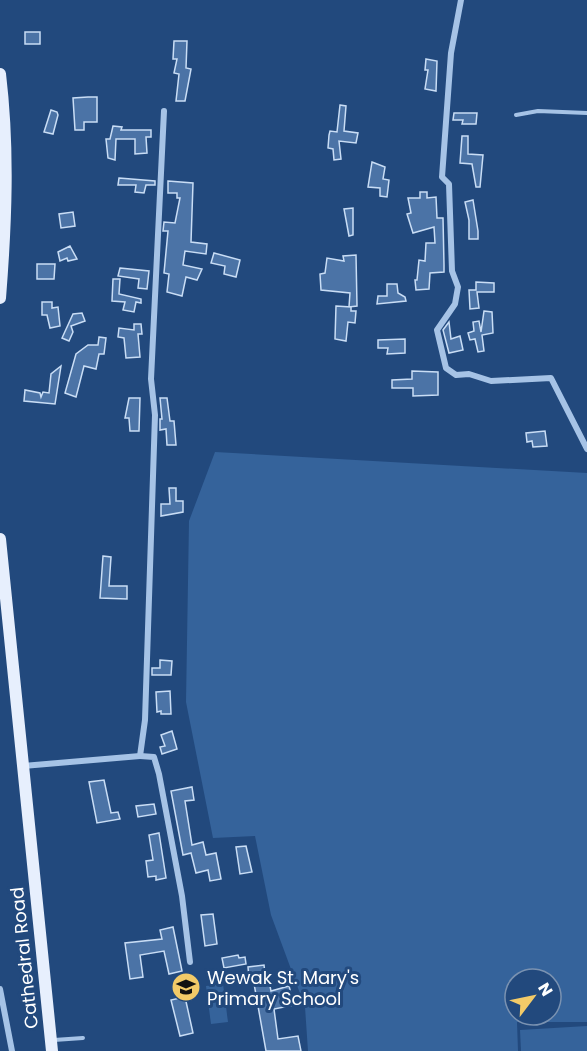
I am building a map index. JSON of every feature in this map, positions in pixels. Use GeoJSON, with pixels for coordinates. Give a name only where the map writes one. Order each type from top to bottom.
{"type":"FeatureCollection","features":[{"type":"Feature","properties":{"kind":"main road"},"geometry":{"type":"LineString","coordinates":[[0,74],[6,126],[7,213],[0,298]]}},
{"type":"Feature","properties":{"kind":"main road","name":"Cathedral Road"},"geometry":{"type":"LineString","coordinates":[[0,539],[51,1045]]}},
{"type":"Feature","properties":{"kind":"street"},"geometry":{"type":"LineString","coordinates":[[461,0],[451,53],[442,177],[449,184],[452,271],[458,287],[455,304],[437,330],[441,357],[446,368],[456,375],[469,374],[490,381],[551,378],[587,450]]}},
{"type":"Feature","properties":{"kind":"street"},"geometry":{"type":"LineString","coordinates":[[140,756],[145,720],[155,415],[151,379],[164,111]]}},
{"type":"Feature","properties":{"kind":"street"},"geometry":{"type":"LineString","coordinates":[[22,766],[140,756],[154,757],[182,896],[190,962]]}},
{"type":"Feature","properties":{"kind":"street"},"geometry":{"type":"LineString","coordinates":[[0,989],[1,1007],[12,1051]]}},
{"type":"Feature","properties":{"kind":"lane"},"geometry":{"type":"LineString","coordinates":[[516,115],[538,111],[587,113]]}},
{"type":"Feature","properties":{"kind":"lane"},"geometry":{"type":"LineString","coordinates":[[51,1045],[83,1038]]}},
{"type":"Feature","properties":{"kind":"shaded area"},"geometry":{"type":"Polygon","coordinates":[[[215,452],[587,473],[587,1022],[563,1022],[563,967],[503,967],[503,1027],[517,1027],[518,1051],[308,1051],[305,1007],[271,915],[255,836],[213,838],[186,702],[189,521],[215,452]]]}},
{"type":"Feature","properties":{"kind":"shaded area"},"geometry":{"type":"Polygon","coordinates":[[[223,984],[228,1022],[211,1024],[206,986],[223,984]]]}},
{"type":"Feature","properties":{"kind":"shaded area"},"geometry":{"type":"Polygon","coordinates":[[[587,1026],[587,1051],[521,1051],[520,1030],[587,1026]]]}},
{"type":"Feature","properties":{"kind":"building"},"geometry":{"type":"Polygon","coordinates":[[[25,32],[40,32],[40,44],[25,44],[25,32]]]}},
{"type":"Feature","properties":{"kind":"building"},"geometry":{"type":"Polygon","coordinates":[[[174,41],[187,41],[186,68],[191,69],[185,101],[176,101],[179,74],[174,73],[177,59],[173,59],[174,41]]]}},
{"type":"Feature","properties":{"kind":"building"},"geometry":{"type":"Polygon","coordinates":[[[426,59],[437,61],[436,91],[425,89],[428,70],[425,70],[426,59]]]}},
{"type":"Feature","properties":{"kind":"building"},"geometry":{"type":"Polygon","coordinates":[[[97,97],[97,122],[84,122],[84,130],[75,130],[73,98],[97,97]]]}},
{"type":"Feature","properties":{"kind":"building"},"geometry":{"type":"Polygon","coordinates":[[[340,105],[346,106],[344,131],[358,133],[356,143],[339,141],[341,159],[334,160],[333,149],[328,148],[329,135],[330,131],[337,132],[340,105]]]}},
{"type":"Feature","properties":{"kind":"building"},"geometry":{"type":"Polygon","coordinates":[[[51,110],[57,112],[58,115],[53,134],[44,132],[51,110]]]}},
{"type":"Feature","properties":{"kind":"building"},"geometry":{"type":"Polygon","coordinates":[[[454,113],[477,113],[476,124],[462,124],[463,120],[453,120],[454,113]]]}},
{"type":"Feature","properties":{"kind":"building"},"geometry":{"type":"Polygon","coordinates":[[[113,126],[122,127],[121,130],[151,130],[151,137],[146,137],[147,153],[135,154],[135,139],[116,139],[115,160],[108,158],[106,139],[110,139],[113,126]]]}},
{"type":"Feature","properties":{"kind":"building"},"geometry":{"type":"Polygon","coordinates":[[[462,136],[468,136],[468,154],[483,155],[480,187],[476,187],[472,164],[460,163],[462,136]]]}},
{"type":"Feature","properties":{"kind":"building"},"geometry":{"type":"Polygon","coordinates":[[[372,162],[385,167],[383,179],[389,180],[387,197],[380,196],[380,188],[368,187],[372,162]]]}},
{"type":"Feature","properties":{"kind":"building"},"geometry":{"type":"Polygon","coordinates":[[[119,178],[155,181],[155,185],[146,185],[144,193],[135,192],[136,185],[118,185],[119,178]]]}},
{"type":"Feature","properties":{"kind":"building"},"geometry":{"type":"Polygon","coordinates":[[[168,181],[193,183],[191,242],[207,244],[206,254],[185,251],[183,265],[202,269],[197,280],[186,277],[182,296],[167,292],[169,274],[164,273],[168,231],[163,231],[164,222],[175,223],[180,198],[177,198],[177,193],[168,193],[168,181]]]}},
{"type":"Feature","properties":{"kind":"building"},"geometry":{"type":"Polygon","coordinates":[[[420,192],[427,192],[427,198],[436,197],[437,218],[443,218],[444,272],[430,273],[429,289],[416,290],[415,280],[417,280],[419,260],[425,261],[426,243],[435,243],[434,227],[413,233],[407,214],[411,213],[408,198],[420,198],[420,192]]]}},
{"type":"Feature","properties":{"kind":"building"},"geometry":{"type":"Polygon","coordinates":[[[473,200],[478,239],[469,239],[469,220],[465,202],[473,200]]]}},
{"type":"Feature","properties":{"kind":"building"},"geometry":{"type":"Polygon","coordinates":[[[353,208],[353,235],[349,236],[344,209],[353,208]]]}},
{"type":"Feature","properties":{"kind":"building"},"geometry":{"type":"Polygon","coordinates":[[[73,212],[75,226],[61,228],[59,214],[73,212]]]}},
{"type":"Feature","properties":{"kind":"building"},"geometry":{"type":"Polygon","coordinates":[[[70,246],[77,259],[68,261],[67,258],[60,261],[58,252],[70,246]]]}},
{"type":"Feature","properties":{"kind":"building"},"geometry":{"type":"Polygon","coordinates":[[[214,253],[240,260],[236,277],[224,274],[225,266],[211,263],[214,253]]]}},
{"type":"Feature","properties":{"kind":"building"},"geometry":{"type":"Polygon","coordinates":[[[356,255],[357,306],[349,307],[350,293],[321,290],[320,274],[325,273],[327,258],[344,261],[343,256],[356,255]]]}},
{"type":"Feature","properties":{"kind":"building"},"geometry":{"type":"Polygon","coordinates":[[[37,264],[55,264],[54,279],[37,279],[37,264]]]}},
{"type":"Feature","properties":{"kind":"building"},"geometry":{"type":"Polygon","coordinates":[[[120,268],[149,271],[147,289],[138,288],[139,279],[118,276],[120,268]]]}},
{"type":"Feature","properties":{"kind":"building"},"geometry":{"type":"Polygon","coordinates":[[[113,279],[120,279],[119,294],[141,299],[141,303],[136,302],[134,312],[123,310],[125,302],[112,301],[113,279]]]}},
{"type":"Feature","properties":{"kind":"building"},"geometry":{"type":"Polygon","coordinates":[[[476,282],[494,283],[494,292],[477,292],[479,308],[470,309],[469,290],[476,290],[476,282]]]}},
{"type":"Feature","properties":{"kind":"building"},"geometry":{"type":"Polygon","coordinates":[[[387,284],[397,284],[398,293],[405,297],[406,301],[377,304],[378,296],[387,296],[387,284]]]}},
{"type":"Feature","properties":{"kind":"building"},"geometry":{"type":"Polygon","coordinates":[[[42,302],[52,302],[52,308],[58,307],[60,326],[50,328],[47,315],[42,315],[42,302]]]}},
{"type":"Feature","properties":{"kind":"building"},"geometry":{"type":"Polygon","coordinates":[[[336,306],[351,307],[351,311],[356,311],[355,323],[348,322],[346,341],[335,339],[336,306]]]}},
{"type":"Feature","properties":{"kind":"building"},"geometry":{"type":"Polygon","coordinates":[[[484,311],[492,312],[493,333],[482,335],[484,351],[478,352],[475,339],[470,340],[468,333],[474,331],[473,322],[479,321],[481,332],[484,311]]]}},
{"type":"Feature","properties":{"kind":"building"},"geometry":{"type":"Polygon","coordinates":[[[82,313],[85,321],[71,326],[73,332],[69,341],[62,338],[73,314],[82,313]]]}},
{"type":"Feature","properties":{"kind":"building"},"geometry":{"type":"Polygon","coordinates":[[[449,322],[451,339],[460,336],[463,350],[449,353],[443,330],[449,322]]]}},
{"type":"Feature","properties":{"kind":"building"},"geometry":{"type":"Polygon","coordinates":[[[134,324],[141,324],[142,334],[138,334],[140,357],[126,358],[124,338],[118,337],[119,328],[134,330],[134,324]]]}},
{"type":"Feature","properties":{"kind":"building"},"geometry":{"type":"Polygon","coordinates":[[[99,337],[106,338],[104,354],[99,354],[96,369],[84,366],[76,397],[65,393],[76,354],[88,345],[98,345],[99,337]]]}},
{"type":"Feature","properties":{"kind":"building"},"geometry":{"type":"Polygon","coordinates":[[[405,339],[405,353],[387,354],[388,348],[378,348],[378,340],[405,339]]]}},
{"type":"Feature","properties":{"kind":"building"},"geometry":{"type":"Polygon","coordinates":[[[61,366],[55,404],[24,401],[25,390],[40,393],[41,397],[43,392],[49,393],[51,374],[61,366]]]}},
{"type":"Feature","properties":{"kind":"building"},"geometry":{"type":"Polygon","coordinates":[[[412,371],[438,372],[438,395],[413,396],[413,388],[392,388],[392,380],[412,379],[412,371]]]}},
{"type":"Feature","properties":{"kind":"building"},"geometry":{"type":"Polygon","coordinates":[[[129,398],[140,398],[139,431],[130,431],[129,418],[125,418],[129,398]]]}},
{"type":"Feature","properties":{"kind":"building"},"geometry":{"type":"Polygon","coordinates":[[[160,398],[167,398],[170,421],[174,421],[176,445],[167,445],[166,429],[160,430],[160,419],[162,419],[160,398]]]}},
{"type":"Feature","properties":{"kind":"building"},"geometry":{"type":"Polygon","coordinates":[[[545,431],[547,446],[533,447],[532,441],[527,442],[526,433],[545,431]]]}},
{"type":"Feature","properties":{"kind":"building"},"geometry":{"type":"Polygon","coordinates":[[[169,488],[176,488],[176,501],[183,501],[183,512],[161,516],[161,504],[170,504],[169,488]]]}},
{"type":"Feature","properties":{"kind":"building"},"geometry":{"type":"Polygon","coordinates":[[[103,556],[111,557],[109,586],[127,586],[127,599],[100,598],[103,556]]]}},
{"type":"Feature","properties":{"kind":"building"},"geometry":{"type":"Polygon","coordinates":[[[160,660],[172,661],[171,675],[152,675],[152,668],[160,668],[160,660]]]}},
{"type":"Feature","properties":{"kind":"building"},"geometry":{"type":"Polygon","coordinates":[[[170,691],[171,714],[157,712],[156,692],[170,691]]]}},
{"type":"Feature","properties":{"kind":"building"},"geometry":{"type":"Polygon","coordinates":[[[172,731],[177,749],[162,754],[160,747],[165,746],[161,735],[172,731]]]}},
{"type":"Feature","properties":{"kind":"building"},"geometry":{"type":"Polygon","coordinates":[[[104,780],[111,813],[118,812],[120,819],[97,823],[89,782],[104,780]]]}},
{"type":"Feature","properties":{"kind":"building"},"geometry":{"type":"Polygon","coordinates":[[[192,787],[194,800],[185,801],[192,845],[203,842],[206,855],[216,853],[221,879],[210,881],[208,870],[196,873],[191,853],[183,855],[171,791],[192,787]]]}},
{"type":"Feature","properties":{"kind":"building"},"geometry":{"type":"Polygon","coordinates":[[[154,804],[156,814],[138,817],[136,806],[154,804]]]}},
{"type":"Feature","properties":{"kind":"building"},"geometry":{"type":"Polygon","coordinates":[[[159,833],[166,878],[156,880],[156,876],[148,877],[146,861],[153,860],[149,835],[159,833]]]}},
{"type":"Feature","properties":{"kind":"building"},"geometry":{"type":"Polygon","coordinates":[[[246,846],[252,872],[240,874],[236,847],[246,846]]]}},
{"type":"Feature","properties":{"kind":"building"},"geometry":{"type":"Polygon","coordinates":[[[213,914],[217,944],[205,946],[201,915],[213,914]]]}},
{"type":"Feature","properties":{"kind":"building"},"geometry":{"type":"Polygon","coordinates":[[[173,927],[182,971],[169,974],[164,951],[140,955],[143,977],[130,979],[125,943],[162,939],[160,930],[173,927]]]}},
{"type":"Feature","properties":{"kind":"building"},"geometry":{"type":"Polygon","coordinates":[[[238,955],[239,958],[245,957],[246,964],[224,968],[222,958],[238,955]]]}},
{"type":"Feature","properties":{"kind":"building"},"geometry":{"type":"Polygon","coordinates":[[[264,965],[266,982],[269,981],[271,991],[289,986],[294,1005],[274,1009],[278,1039],[298,1036],[301,1051],[266,1051],[253,978],[249,979],[248,967],[264,965]]]}},
{"type":"Feature","properties":{"kind":"building"},"geometry":{"type":"Polygon","coordinates":[[[185,997],[193,1033],[180,1036],[171,1000],[185,997]]]}},
{"type":"Feature","properties":{"kind":"place","name":"Wewak St. Mary's Primary School"},"geometry":{"type":"Point","coordinates":[186,987]}}]}
